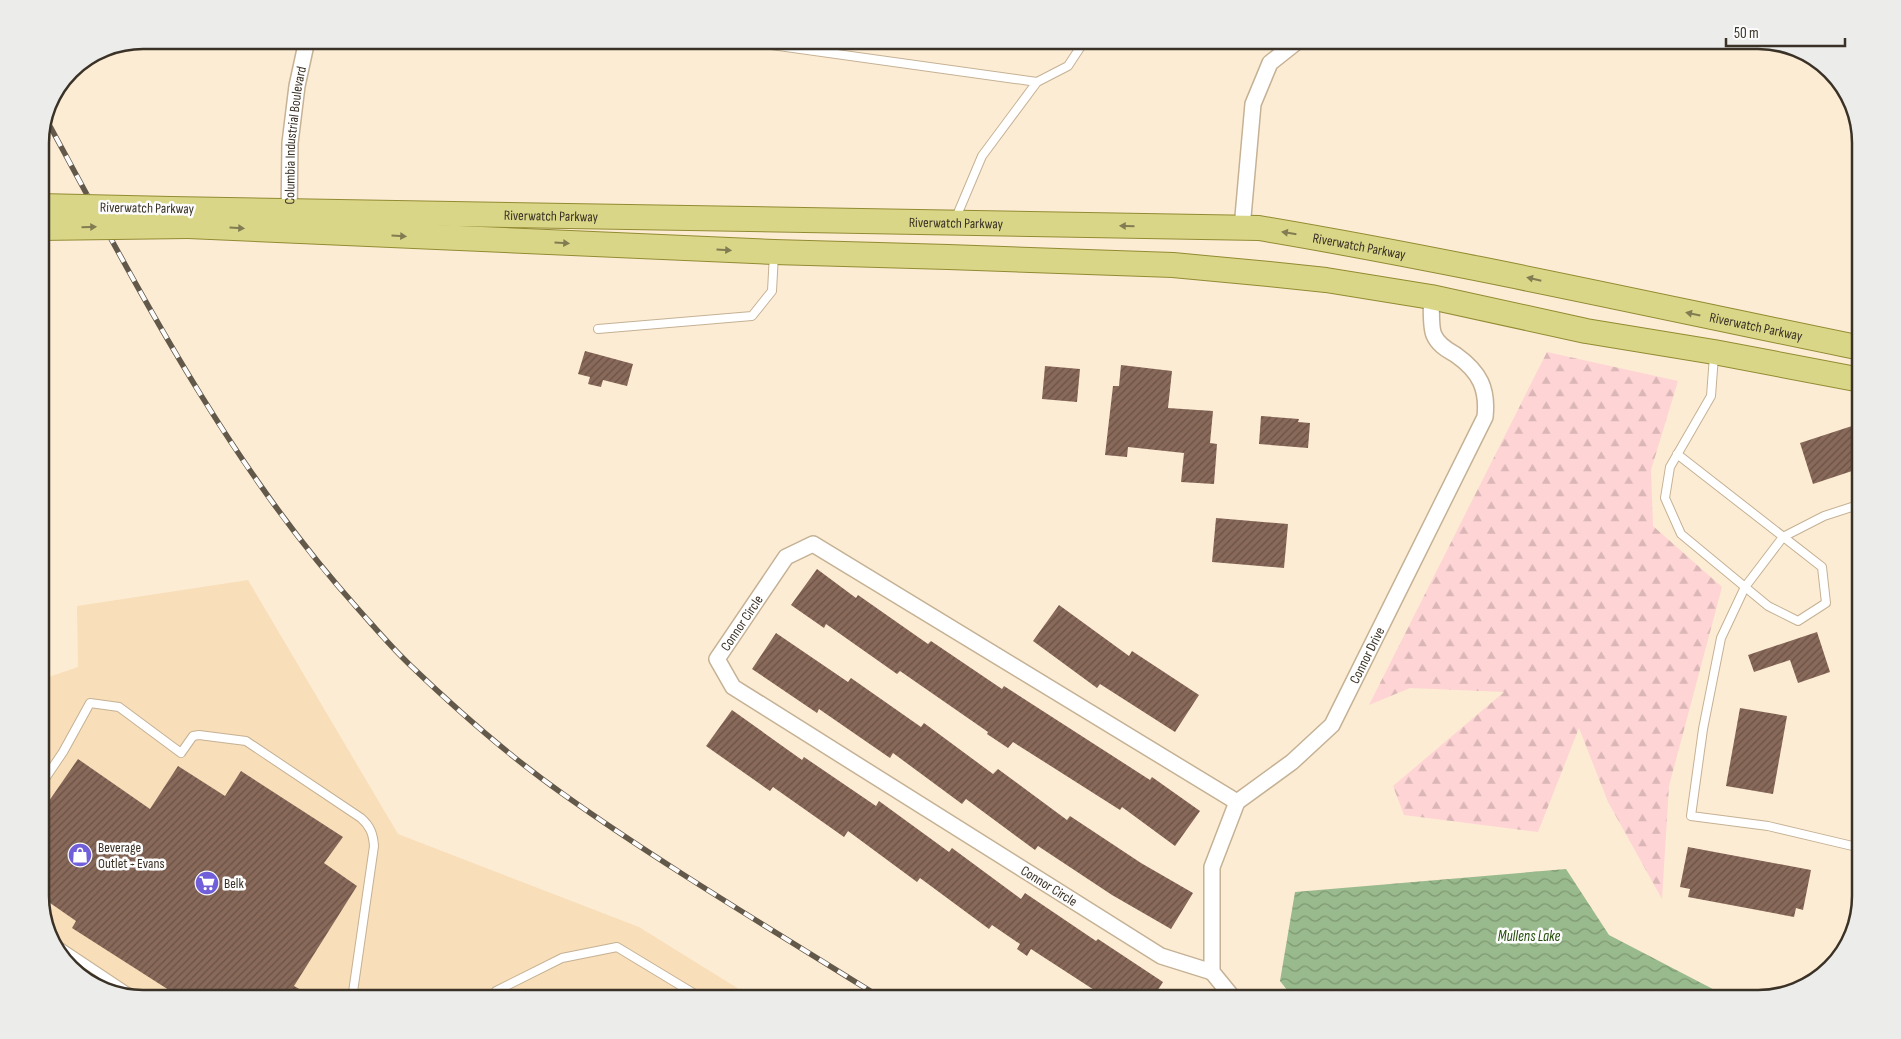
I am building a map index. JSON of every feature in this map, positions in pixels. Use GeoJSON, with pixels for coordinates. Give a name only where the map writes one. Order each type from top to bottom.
{"type":"FeatureCollection","features":[{"type":"Feature","properties":{"kind":"main road","name":"Riverwatch Parkway"},"geometry":{"type":"LineString","coordinates":[[49,206],[171,208],[289,220],[774,252],[948,256],[1173,266],[1326,280],[1431,297],[1586,330],[1852,378]]}},
{"type":"Feature","properties":{"kind":"main road","name":"Riverwatch Parkway"},"geometry":{"type":"LineString","coordinates":[[49,228],[188,226],[289,220],[954,222],[1259,228],[1402,252],[1852,346]]}},
{"type":"Feature","properties":{"kind":"street","name":"Columbia Industrial Boulevard"},"geometry":{"type":"LineString","coordinates":[[289,220],[290,143],[297,86],[305,49]]}},
{"type":"Feature","properties":{"kind":"street"},"geometry":{"type":"LineString","coordinates":[[1242,228],[1253,104],[1270,63],[1288,49]]}},
{"type":"Feature","properties":{"kind":"street","name":"Connor Drive"},"geometry":{"type":"LineString","coordinates":[[1237,802],[1292,762],[1332,725],[1485,417],[1487,400],[1482,383],[1472,368],[1442,347],[1433,335],[1431,297]]}},
{"type":"Feature","properties":{"kind":"street","name":"Connor Circle"},"geometry":{"type":"LineString","coordinates":[[1212,972],[1161,956],[732,687],[717,660],[786,558],[813,544],[1237,802]]}},
{"type":"Feature","properties":{"kind":"street"},"geometry":{"type":"LineString","coordinates":[[1227,990],[1212,972],[1212,867],[1237,802]]}},
{"type":"Feature","properties":{"kind":"lane"},"geometry":{"type":"LineString","coordinates":[[800,49],[1037,82]]}},
{"type":"Feature","properties":{"kind":"lane"},"geometry":{"type":"LineString","coordinates":[[954,222],[982,156],[1037,82],[1068,66],[1079,49]]}},
{"type":"Feature","properties":{"kind":"lane"},"geometry":{"type":"LineString","coordinates":[[598,329],[752,316],[772,290],[774,252]]}},
{"type":"Feature","properties":{"kind":"lane"},"geometry":{"type":"LineString","coordinates":[[1678,454],[1822,567],[1826,603],[1798,621],[1768,606],[1680,534],[1665,498],[1670,467],[1710,396],[1714,352]]}},
{"type":"Feature","properties":{"kind":"lane"},"geometry":{"type":"LineString","coordinates":[[1852,507],[1824,516],[1783,537],[1745,587],[1722,638],[1703,729],[1691,816],[1768,826],[1852,846]]}},
{"type":"Feature","properties":{"kind":"lane"},"geometry":{"type":"LineString","coordinates":[[49,773],[63,752],[90,703],[119,707],[181,753],[194,736],[199,735],[246,742],[361,818],[369,825],[373,835],[374,846],[353,990]]}},
{"type":"Feature","properties":{"kind":"lane"},"geometry":{"type":"LineString","coordinates":[[498,990],[562,958],[617,947],[688,990]]}},
{"type":"Feature","properties":{"kind":"lane"},"geometry":{"type":"LineString","coordinates":[[68,952],[120,987]]}},
{"type":"Feature","properties":{"kind":"shaded area"},"geometry":{"type":"Polygon","coordinates":[[[248,580],[398,834],[639,927],[740,990],[137,990],[101,981],[72,958],[58,938],[49,902],[49,677],[78,667],[77,606],[248,580]]]}},
{"type":"Feature","properties":{"kind":"green space"},"geometry":{"type":"Polygon","coordinates":[[[1547,352],[1678,381],[1651,470],[1653,526],[1722,587],[1669,786],[1662,899],[1608,802],[1579,728],[1538,832],[1404,815],[1393,786],[1504,692],[1410,688],[1369,705],[1547,352]]]}},
{"type":"Feature","properties":{"kind":"water","name":"Mullens Lake"},"geometry":{"type":"Polygon","coordinates":[[[1566,869],[1609,935],[1715,990],[1287,990],[1280,981],[1295,892],[1566,869]]]}},
{"type":"Feature","properties":{"kind":"building"},"geometry":{"type":"Polygon","coordinates":[[[585,351],[633,364],[627,386],[603,380],[601,387],[588,384],[590,377],[578,374],[585,351]]]}},
{"type":"Feature","properties":{"kind":"building"},"geometry":{"type":"Polygon","coordinates":[[[1121,365],[1172,371],[1168,408],[1213,411],[1210,443],[1217,444],[1214,484],[1181,482],[1184,453],[1128,447],[1127,457],[1105,455],[1113,386],[1119,386],[1121,365]]]}},
{"type":"Feature","properties":{"kind":"building"},"geometry":{"type":"Polygon","coordinates":[[[1045,366],[1080,369],[1077,402],[1042,399],[1045,366]]]}},
{"type":"Feature","properties":{"kind":"building"},"geometry":{"type":"Polygon","coordinates":[[[1261,416],[1299,419],[1298,422],[1310,423],[1308,448],[1259,444],[1261,416]]]}},
{"type":"Feature","properties":{"kind":"building"},"geometry":{"type":"Polygon","coordinates":[[[1852,426],[1852,471],[1813,484],[1800,443],[1852,426]]]}},
{"type":"Feature","properties":{"kind":"building"},"geometry":{"type":"Polygon","coordinates":[[[1216,518],[1288,524],[1284,568],[1212,562],[1216,518]]]}},
{"type":"Feature","properties":{"kind":"building"},"geometry":{"type":"Polygon","coordinates":[[[817,569],[856,598],[858,595],[928,644],[931,641],[1002,689],[1004,686],[1150,780],[1152,777],[1200,811],[1175,846],[1122,807],[1120,810],[1013,742],[1008,748],[900,671],[897,674],[826,624],[824,628],[791,605],[817,569]]]}},
{"type":"Feature","properties":{"kind":"building"},"geometry":{"type":"Polygon","coordinates":[[[1059,605],[1129,656],[1132,651],[1199,695],[1175,732],[1100,684],[1097,688],[1033,641],[1059,605]]]}},
{"type":"Feature","properties":{"kind":"building"},"geometry":{"type":"Polygon","coordinates":[[[1817,632],[1830,672],[1798,683],[1790,660],[1754,672],[1748,655],[1817,632]]]}},
{"type":"Feature","properties":{"kind":"building"},"geometry":{"type":"Polygon","coordinates":[[[776,633],[848,682],[851,678],[921,727],[924,723],[993,774],[998,769],[1067,820],[1070,816],[1141,863],[1193,893],[1171,929],[1112,895],[1038,846],[1035,850],[966,799],[962,804],[893,753],[890,758],[819,709],[817,713],[752,669],[776,633]]]}},
{"type":"Feature","properties":{"kind":"building"},"geometry":{"type":"Polygon","coordinates":[[[1740,708],[1787,716],[1773,794],[1726,786],[1740,708]]]}},
{"type":"Feature","properties":{"kind":"building"},"geometry":{"type":"Polygon","coordinates":[[[732,710],[802,760],[804,757],[876,806],[879,801],[949,852],[952,848],[1021,899],[1025,893],[1096,941],[1098,939],[1163,982],[1158,990],[1094,990],[1031,949],[1027,956],[1017,949],[1020,944],[992,925],[989,929],[920,878],[917,882],[848,831],[844,837],[773,787],[770,791],[706,746],[732,710]]]}},
{"type":"Feature","properties":{"kind":"building"},"geometry":{"type":"Polygon","coordinates":[[[78,759],[150,809],[178,766],[225,796],[241,771],[343,837],[324,863],[357,886],[294,986],[301,990],[169,990],[72,928],[76,921],[49,902],[49,801],[78,759]]]}},
{"type":"Feature","properties":{"kind":"building"},"geometry":{"type":"Polygon","coordinates":[[[1688,847],[1811,870],[1803,910],[1796,908],[1794,917],[1688,897],[1690,889],[1680,887],[1688,847]]]}},
{"type":"Feature","properties":{"kind":"railway"},"geometry":{"type":"LineString","coordinates":[[51,127],[151,310],[187,373],[226,435],[267,495],[311,553],[397,652],[484,732],[563,794],[681,873],[869,990]]}},
{"type":"Feature","properties":{"kind":"place","name":"Beverage Outlet - Evans"},"geometry":{"type":"Point","coordinates":[80,855]}},
{"type":"Feature","properties":{"kind":"place","name":"Belk"},"geometry":{"type":"Point","coordinates":[207,883]}}]}
